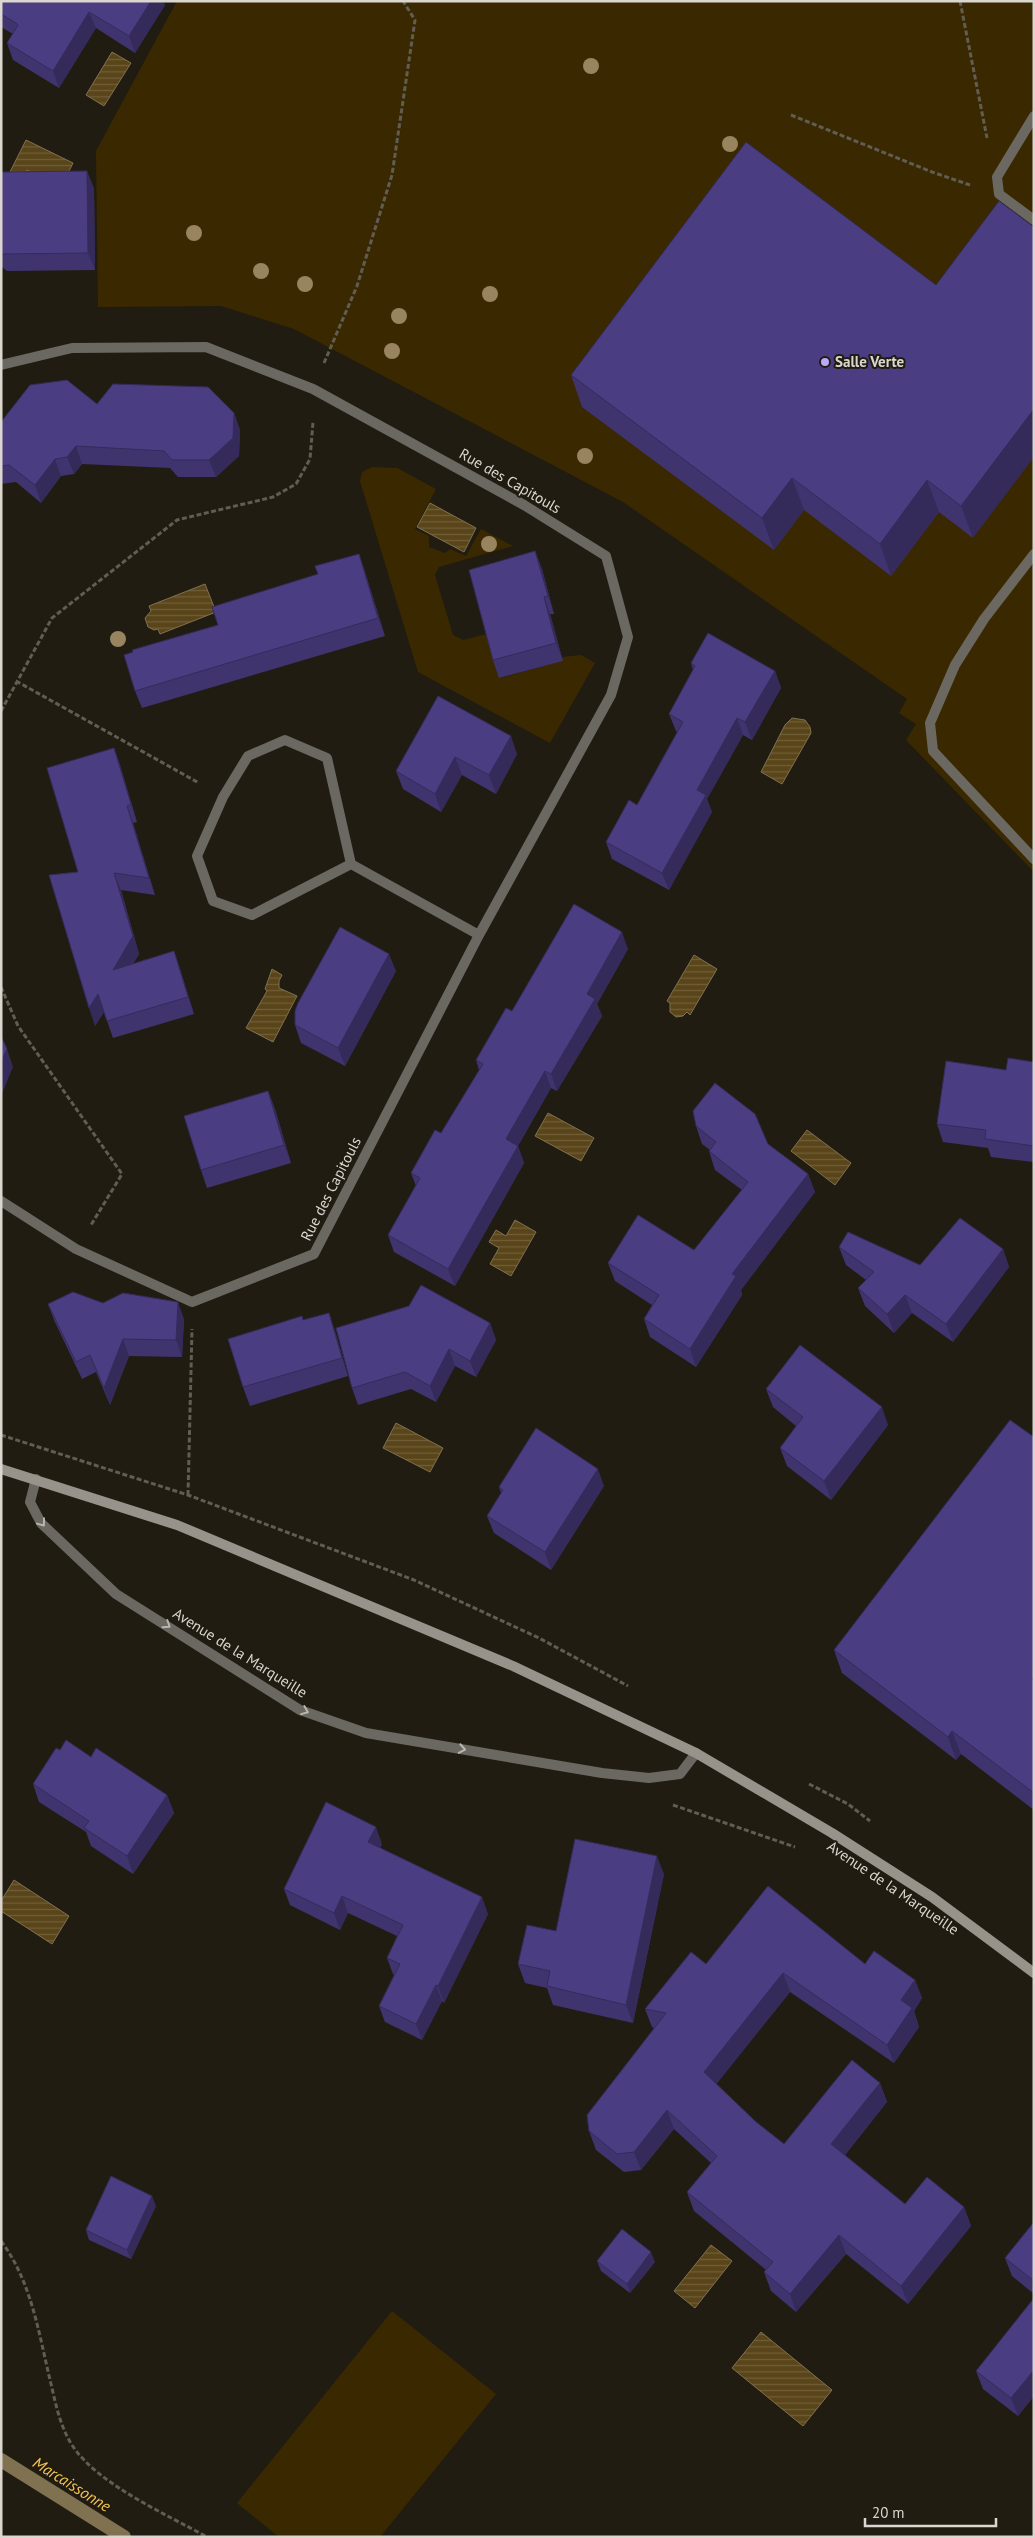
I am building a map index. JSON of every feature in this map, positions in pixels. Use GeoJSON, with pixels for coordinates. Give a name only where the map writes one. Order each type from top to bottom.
{"type":"FeatureCollection","features":[{"type":"Feature","properties":{"kind":"street"},"geometry":{"type":"LineString","coordinates":[[1034,116],[997,177],[999,194],[1034,220]]}},
{"type":"Feature","properties":{"kind":"street","name":"Rue des Capitouls"},"geometry":{"type":"LineString","coordinates":[[1,366],[72,348],[206,347],[313,389],[524,504],[606,556],[628,637],[611,695],[479,935],[314,1254],[192,1302]]}},
{"type":"Feature","properties":{"kind":"street"},"geometry":{"type":"LineString","coordinates":[[1034,554],[984,619],[955,665],[930,723],[933,751],[1034,859]]}},
{"type":"Feature","properties":{"kind":"street"},"geometry":{"type":"LineString","coordinates":[[351,864],[252,916],[213,901],[198,856],[223,797],[248,756],[285,740],[327,758],[351,864],[479,935]]}},
{"type":"Feature","properties":{"kind":"street"},"geometry":{"type":"LineString","coordinates":[[1,1201],[76,1249],[192,1302]]}},
{"type":"Feature","properties":{"kind":"street","name":"Avenue de la Marqueille"},"geometry":{"type":"LineString","coordinates":[[1,1469],[36,1478],[177,1525],[513,1666],[696,1753],[832,1834],[932,1897],[1034,1973]]}},
{"type":"Feature","properties":{"kind":"street","name":"Avenue de la Marqueille"},"geometry":{"type":"LineString","coordinates":[[36,1478],[30,1502],[41,1524],[116,1594],[300,1710],[366,1733],[602,1773],[649,1778],[680,1774],[696,1753]]}},
{"type":"Feature","properties":{"kind":"path"},"geometry":{"type":"LineString","coordinates":[[1,711],[52,618],[177,520],[273,497],[296,484],[310,459],[313,389],[357,286],[392,175],[415,20],[403,1]]}},
{"type":"Feature","properties":{"kind":"path"},"geometry":{"type":"LineString","coordinates":[[960,1],[983,122],[997,177]]}},
{"type":"Feature","properties":{"kind":"path"},"geometry":{"type":"LineString","coordinates":[[791,115],[932,172],[999,194]]}},
{"type":"Feature","properties":{"kind":"path"},"geometry":{"type":"LineString","coordinates":[[16,681],[223,797]]}},
{"type":"Feature","properties":{"kind":"path"},"geometry":{"type":"LineString","coordinates":[[1,988],[18,1026],[122,1174],[76,1249]]}},
{"type":"Feature","properties":{"kind":"path"},"geometry":{"type":"LineString","coordinates":[[188,1495],[192,1302]]}},
{"type":"Feature","properties":{"kind":"path"},"geometry":{"type":"LineString","coordinates":[[649,1778],[664,1801],[801,1849]]}},
{"type":"Feature","properties":{"kind":"path"},"geometry":{"type":"LineString","coordinates":[[1,2241],[19,2268],[32,2304],[60,2422],[73,2446],[91,2467],[129,2493],[207,2537]]}},
{"type":"Feature","properties":{"kind":"shaded area"},"geometry":{"type":"Polygon","coordinates":[[[177,1],[1034,1],[1034,872],[906,740],[916,724],[899,713],[907,699],[623,502],[294,329],[221,306],[98,307],[96,151],[177,1]]]}},
{"type":"Feature","properties":{"kind":"shaded area"},"geometry":{"type":"Polygon","coordinates":[[[112,52],[131,63],[104,106],[86,95],[112,52]]]}},
{"type":"Feature","properties":{"kind":"shaded area"},"geometry":{"type":"Polygon","coordinates":[[[26,140],[73,163],[61,187],[27,170],[22,179],[10,172],[26,140]]]}},
{"type":"Feature","properties":{"kind":"shaded area"},"geometry":{"type":"Polygon","coordinates":[[[372,467],[397,468],[436,489],[415,529],[429,536],[429,547],[445,553],[450,549],[466,556],[481,529],[513,546],[439,567],[435,575],[453,635],[463,640],[487,634],[500,678],[562,661],[562,657],[581,655],[595,663],[550,743],[418,672],[360,481],[362,472],[372,467]]]}},
{"type":"Feature","properties":{"kind":"shaded area"},"geometry":{"type":"Polygon","coordinates":[[[430,503],[476,528],[464,552],[417,527],[430,503]]]}},
{"type":"Feature","properties":{"kind":"shaded area"},"geometry":{"type":"Polygon","coordinates":[[[205,584],[216,612],[160,634],[158,629],[154,630],[148,627],[145,618],[151,611],[149,606],[205,584]]]}},
{"type":"Feature","properties":{"kind":"shaded area"},"geometry":{"type":"Polygon","coordinates":[[[792,718],[805,720],[810,727],[811,733],[782,784],[761,772],[785,725],[792,718]]]}},
{"type":"Feature","properties":{"kind":"shaded area"},"geometry":{"type":"Polygon","coordinates":[[[694,955],[717,969],[690,1015],[687,1012],[683,1016],[676,1017],[670,1012],[670,1003],[667,1001],[694,955]]]}},
{"type":"Feature","properties":{"kind":"shaded area"},"geometry":{"type":"Polygon","coordinates":[[[272,969],[282,975],[279,981],[279,988],[297,996],[273,1042],[246,1028],[267,991],[265,989],[272,969]]]}},
{"type":"Feature","properties":{"kind":"shaded area"},"geometry":{"type":"Polygon","coordinates":[[[548,1113],[594,1138],[581,1161],[535,1136],[548,1113]]]}},
{"type":"Feature","properties":{"kind":"shaded area"},"geometry":{"type":"Polygon","coordinates":[[[807,1130],[851,1163],[835,1185],[791,1151],[807,1130]]]}},
{"type":"Feature","properties":{"kind":"shaded area"},"geometry":{"type":"Polygon","coordinates":[[[515,1220],[536,1232],[511,1276],[490,1264],[499,1248],[489,1242],[496,1230],[506,1236],[515,1220]]]}},
{"type":"Feature","properties":{"kind":"shaded area"},"geometry":{"type":"Polygon","coordinates":[[[396,1423],[443,1448],[430,1472],[383,1448],[396,1423]]]}},
{"type":"Feature","properties":{"kind":"shaded area"},"geometry":{"type":"Polygon","coordinates":[[[14,1880],[69,1916],[52,1944],[1,1911],[1,1901],[14,1880]]]}},
{"type":"Feature","properties":{"kind":"shaded area"},"geometry":{"type":"Polygon","coordinates":[[[711,2245],[732,2261],[695,2308],[674,2291],[711,2245]]]}},
{"type":"Feature","properties":{"kind":"shaded area"},"geometry":{"type":"Polygon","coordinates":[[[392,2311],[496,2394],[380,2537],[279,2537],[237,2503],[392,2311]]]}},
{"type":"Feature","properties":{"kind":"shaded area"},"geometry":{"type":"Polygon","coordinates":[[[761,2332],[832,2390],[803,2426],[732,2368],[761,2332]]]}},
{"type":"Feature","properties":{"kind":"building"},"geometry":{"type":"Polygon","coordinates":[[[1,1],[151,1],[129,36],[89,12],[53,71],[7,43],[18,25],[1,14],[1,1]]]}},
{"type":"Feature","properties":{"kind":"building","name":"Salle Verte"},"geometry":{"type":"Polygon","coordinates":[[[746,142],[936,285],[999,201],[1034,227],[1034,409],[961,506],[927,480],[880,544],[792,478],[762,518],[571,375],[746,142]]]}},
{"type":"Feature","properties":{"kind":"building"},"geometry":{"type":"Polygon","coordinates":[[[87,171],[88,253],[1,254],[1,172],[87,171]]]}},
{"type":"Feature","properties":{"kind":"building"},"geometry":{"type":"Polygon","coordinates":[[[67,380],[97,404],[113,384],[208,387],[234,413],[233,438],[209,460],[172,460],[164,451],[76,446],[67,457],[55,459],[35,485],[9,465],[1,466],[1,422],[30,385],[67,380]]]}},
{"type":"Feature","properties":{"kind":"building"},"geometry":{"type":"Polygon","coordinates":[[[535,551],[548,596],[544,597],[556,643],[493,660],[469,570],[535,551]]]}},
{"type":"Feature","properties":{"kind":"building"},"geometry":{"type":"Polygon","coordinates":[[[359,554],[378,618],[135,691],[124,655],[133,652],[132,650],[218,625],[212,607],[318,574],[315,566],[359,554]]]}},
{"type":"Feature","properties":{"kind":"building"},"geometry":{"type":"Polygon","coordinates":[[[708,633],[775,671],[745,722],[737,718],[697,790],[706,795],[662,873],[606,842],[629,800],[637,805],[683,722],[669,714],[695,666],[691,663],[708,633]]]}},
{"type":"Feature","properties":{"kind":"building"},"geometry":{"type":"Polygon","coordinates":[[[438,696],[511,736],[489,775],[455,757],[435,794],[396,771],[438,696]]]}},
{"type":"Feature","properties":{"kind":"building"},"geometry":{"type":"Polygon","coordinates":[[[114,748],[131,804],[127,806],[149,878],[114,873],[133,936],[113,970],[174,951],[188,997],[107,1021],[98,994],[89,1008],[49,875],[78,872],[47,768],[114,748]]]}},
{"type":"Feature","properties":{"kind":"building"},"geometry":{"type":"Polygon","coordinates":[[[574,904],[622,932],[587,994],[595,999],[551,1074],[545,1071],[506,1139],[518,1146],[448,1269],[388,1235],[420,1178],[411,1173],[435,1130],[441,1133],[483,1064],[476,1060],[506,1008],[512,1011],[574,904]]]}},
{"type":"Feature","properties":{"kind":"building"},"geometry":{"type":"Polygon","coordinates":[[[340,927],[389,954],[338,1048],[295,1025],[295,1011],[340,927]]]}},
{"type":"Feature","properties":{"kind":"building"},"geometry":{"type":"Polygon","coordinates":[[[1,1036],[7,1049],[1,1062],[1,1036]]]}},
{"type":"Feature","properties":{"kind":"building"},"geometry":{"type":"Polygon","coordinates":[[[1008,1058],[1034,1062],[1034,1146],[985,1139],[986,1130],[937,1124],[946,1061],[1006,1070],[1008,1058]]]}},
{"type":"Feature","properties":{"kind":"building"},"geometry":{"type":"Polygon","coordinates":[[[715,1083],[755,1114],[768,1144],[808,1174],[732,1274],[736,1276],[690,1349],[644,1319],[659,1295],[608,1263],[638,1215],[694,1250],[748,1182],[709,1151],[716,1142],[696,1126],[693,1111],[715,1083]]]}},
{"type":"Feature","properties":{"kind":"building"},"geometry":{"type":"Polygon","coordinates":[[[268,1091],[284,1145],[201,1170],[184,1116],[268,1091]]]}},
{"type":"Feature","properties":{"kind":"building"},"geometry":{"type":"Polygon","coordinates":[[[960,1218],[1003,1249],[946,1324],[905,1295],[887,1314],[858,1288],[874,1272],[839,1247],[848,1232],[920,1265],[960,1218]]]}},
{"type":"Feature","properties":{"kind":"building"},"geometry":{"type":"Polygon","coordinates":[[[421,1285],[490,1323],[470,1361],[449,1349],[430,1386],[405,1372],[352,1388],[336,1328],[409,1306],[421,1285]]]}},
{"type":"Feature","properties":{"kind":"building"},"geometry":{"type":"Polygon","coordinates":[[[73,1292],[103,1303],[123,1293],[178,1302],[176,1340],[123,1339],[104,1388],[90,1355],[76,1362],[48,1304],[73,1292]]]}},
{"type":"Feature","properties":{"kind":"building"},"geometry":{"type":"Polygon","coordinates":[[[329,1313],[342,1358],[243,1387],[228,1339],[302,1316],[303,1320],[329,1313]]]}},
{"type":"Feature","properties":{"kind":"building"},"geometry":{"type":"Polygon","coordinates":[[[800,1345],[882,1407],[824,1481],[780,1448],[803,1417],[766,1389],[800,1345]]]}},
{"type":"Feature","properties":{"kind":"building"},"geometry":{"type":"Polygon","coordinates":[[[1010,1420],[1034,1437],[1034,1677],[1032,1679],[1034,1680],[1034,1793],[952,1731],[948,1737],[834,1650],[1010,1420]]]}},
{"type":"Feature","properties":{"kind":"building"},"geometry":{"type":"Polygon","coordinates":[[[536,1428],[598,1469],[545,1552],[487,1516],[503,1490],[499,1487],[536,1428]]]}},
{"type":"Feature","properties":{"kind":"building"},"geometry":{"type":"Polygon","coordinates":[[[66,1740],[91,1757],[96,1748],[167,1795],[127,1856],[84,1828],[89,1821],[33,1784],[56,1748],[60,1750],[66,1740]]]}},
{"type":"Feature","properties":{"kind":"building"},"geometry":{"type":"Polygon","coordinates":[[[326,1802],[376,1827],[368,1842],[482,1897],[438,1986],[436,1985],[416,2024],[379,2006],[400,1964],[387,1958],[403,1925],[342,1896],[334,1913],[284,1889],[326,1802]]]}},
{"type":"Feature","properties":{"kind":"building"},"geometry":{"type":"Polygon","coordinates":[[[575,1839],[657,1856],[626,2005],[547,1986],[550,1971],[518,1964],[527,1925],[556,1931],[575,1839]]]}},
{"type":"Feature","properties":{"kind":"building"},"geometry":{"type":"Polygon","coordinates":[[[768,1886],[865,1964],[874,1951],[915,1980],[901,2000],[912,2008],[887,2045],[783,1973],[704,2072],[755,2121],[784,2144],[852,2060],[880,2083],[831,2144],[905,2204],[927,2177],[964,2207],[901,2286],[839,2235],[790,2294],[764,2272],[773,2262],[687,2192],[717,2156],[667,2110],[634,2152],[617,2154],[589,2131],[587,2115],[666,2013],[645,2009],[691,1952],[706,1964],[768,1886]]]}},
{"type":"Feature","properties":{"kind":"building"},"geometry":{"type":"Polygon","coordinates":[[[111,2176],[152,2196],[127,2250],[86,2230],[111,2176]]]}},
{"type":"Feature","properties":{"kind":"building"},"geometry":{"type":"Polygon","coordinates":[[[1034,2222],[1034,2281],[1005,2258],[1034,2222]]]}},
{"type":"Feature","properties":{"kind":"building"},"geometry":{"type":"Polygon","coordinates":[[[622,2229],[651,2252],[627,2284],[597,2261],[622,2229]]]}},
{"type":"Feature","properties":{"kind":"building"},"geometry":{"type":"Polygon","coordinates":[[[1034,2298],[1034,2370],[1011,2398],[976,2371],[1034,2298]]]}},
{"type":"Feature","properties":{"kind":"waterway","name":"Marcaissonne"},"geometry":{"type":"LineString","coordinates":[[1,2460],[124,2537]]}},
{"type":"Feature","properties":{"kind":"place","name":"Salle Verte"},"geometry":{"type":"Point","coordinates":[825,362]}}]}
